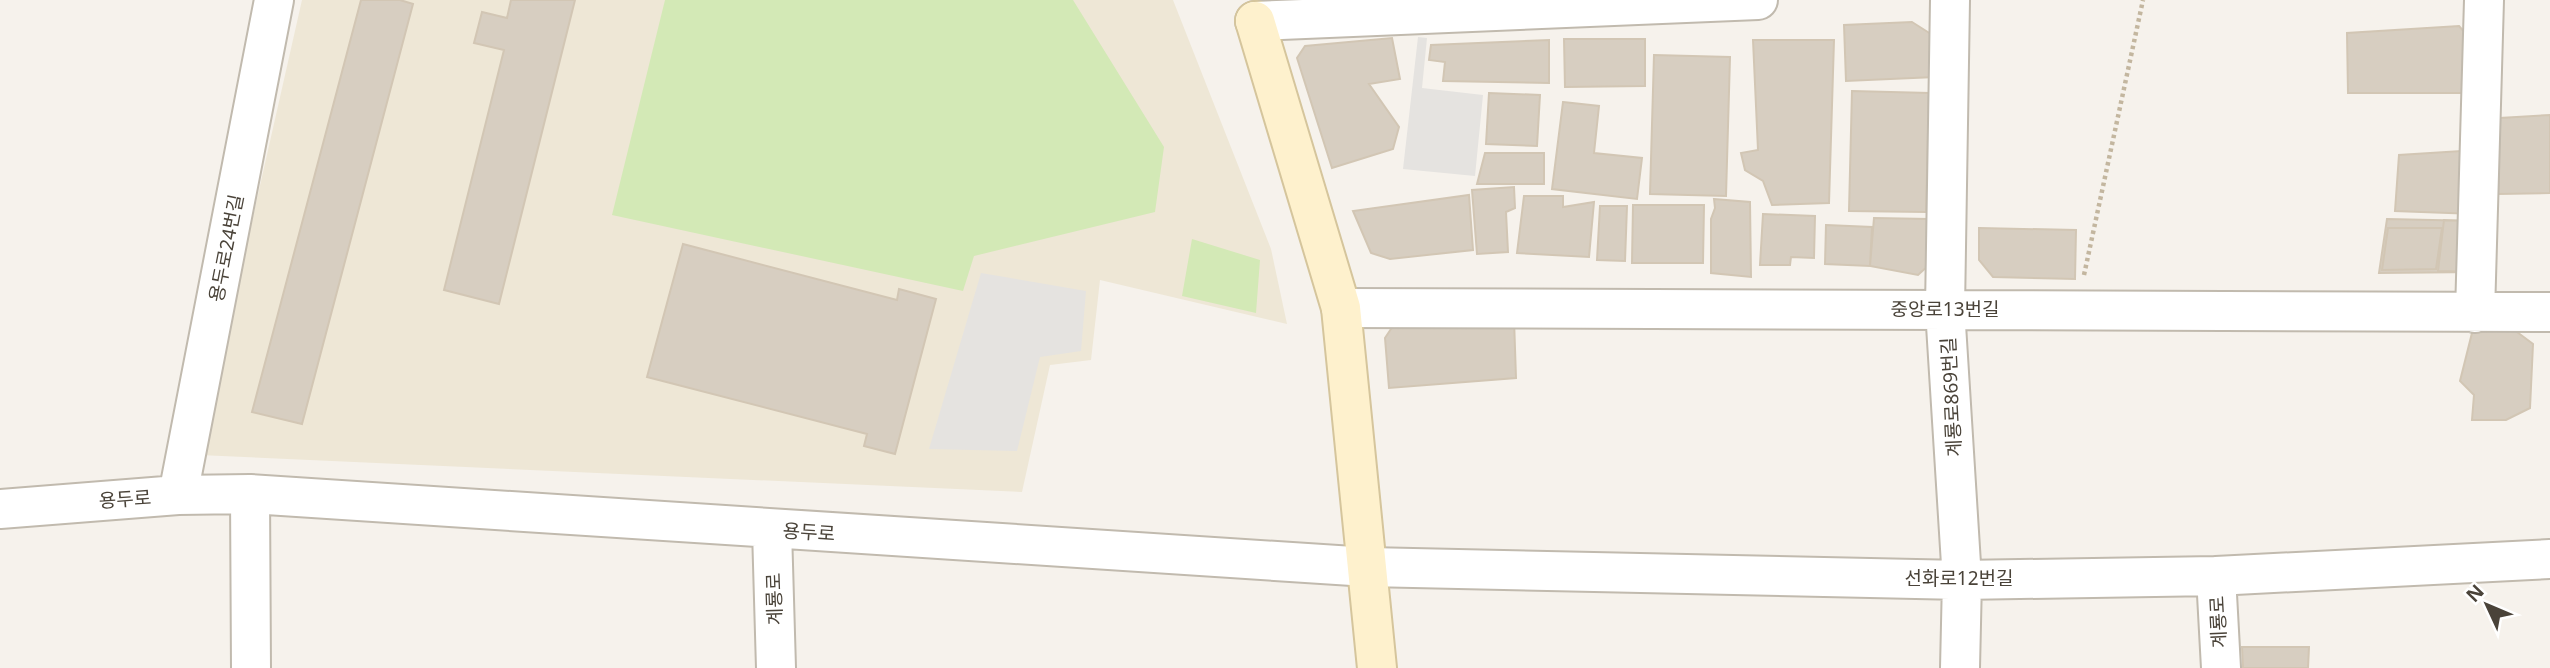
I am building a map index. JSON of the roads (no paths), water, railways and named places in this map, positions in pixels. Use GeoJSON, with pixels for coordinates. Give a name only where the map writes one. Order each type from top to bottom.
{"type":"FeatureCollection","features":[{"type":"Feature","properties":{"kind":"main road"},"geometry":{"type":"LineString","coordinates":[[1249,10],[1341,308],[1377,668]]}},
{"type":"Feature","properties":{"kind":"street","name":"용두로24번길"},"geometry":{"type":"LineString","coordinates":[[177,495],[274,0]]}},
{"type":"Feature","properties":{"kind":"street"},"geometry":{"type":"LineString","coordinates":[[1249,10],[1758,0]]}},
{"type":"Feature","properties":{"kind":"street","name":"계룡로869번길"},"geometry":{"type":"LineString","coordinates":[[1950,0],[1945,309],[1962,580],[1960,668]]}},
{"type":"Feature","properties":{"kind":"street"},"geometry":{"type":"LineString","coordinates":[[2475,313],[2484,0]]}},
{"type":"Feature","properties":{"kind":"street","name":"중앙로13번길"},"geometry":{"type":"LineString","coordinates":[[1341,308],[2550,313]]}},
{"type":"Feature","properties":{"kind":"street","name":"용두로"},"geometry":{"type":"LineString","coordinates":[[0,509],[177,495],[250,494],[1368,567]]}},
{"type":"Feature","properties":{"kind":"street"},"geometry":{"type":"LineString","coordinates":[[250,494],[251,668]]}},
{"type":"Feature","properties":{"kind":"street","name":"계룡로"},"geometry":{"type":"LineString","coordinates":[[772,530],[776,668]]}},
{"type":"Feature","properties":{"kind":"street","name":"선화로12번길"},"geometry":{"type":"LineString","coordinates":[[1368,567],[1962,580],[2216,576],[2550,559]]}},
{"type":"Feature","properties":{"kind":"street","name":"계룡로"},"geometry":{"type":"LineString","coordinates":[[2216,576],[2221,668]]}}]}
